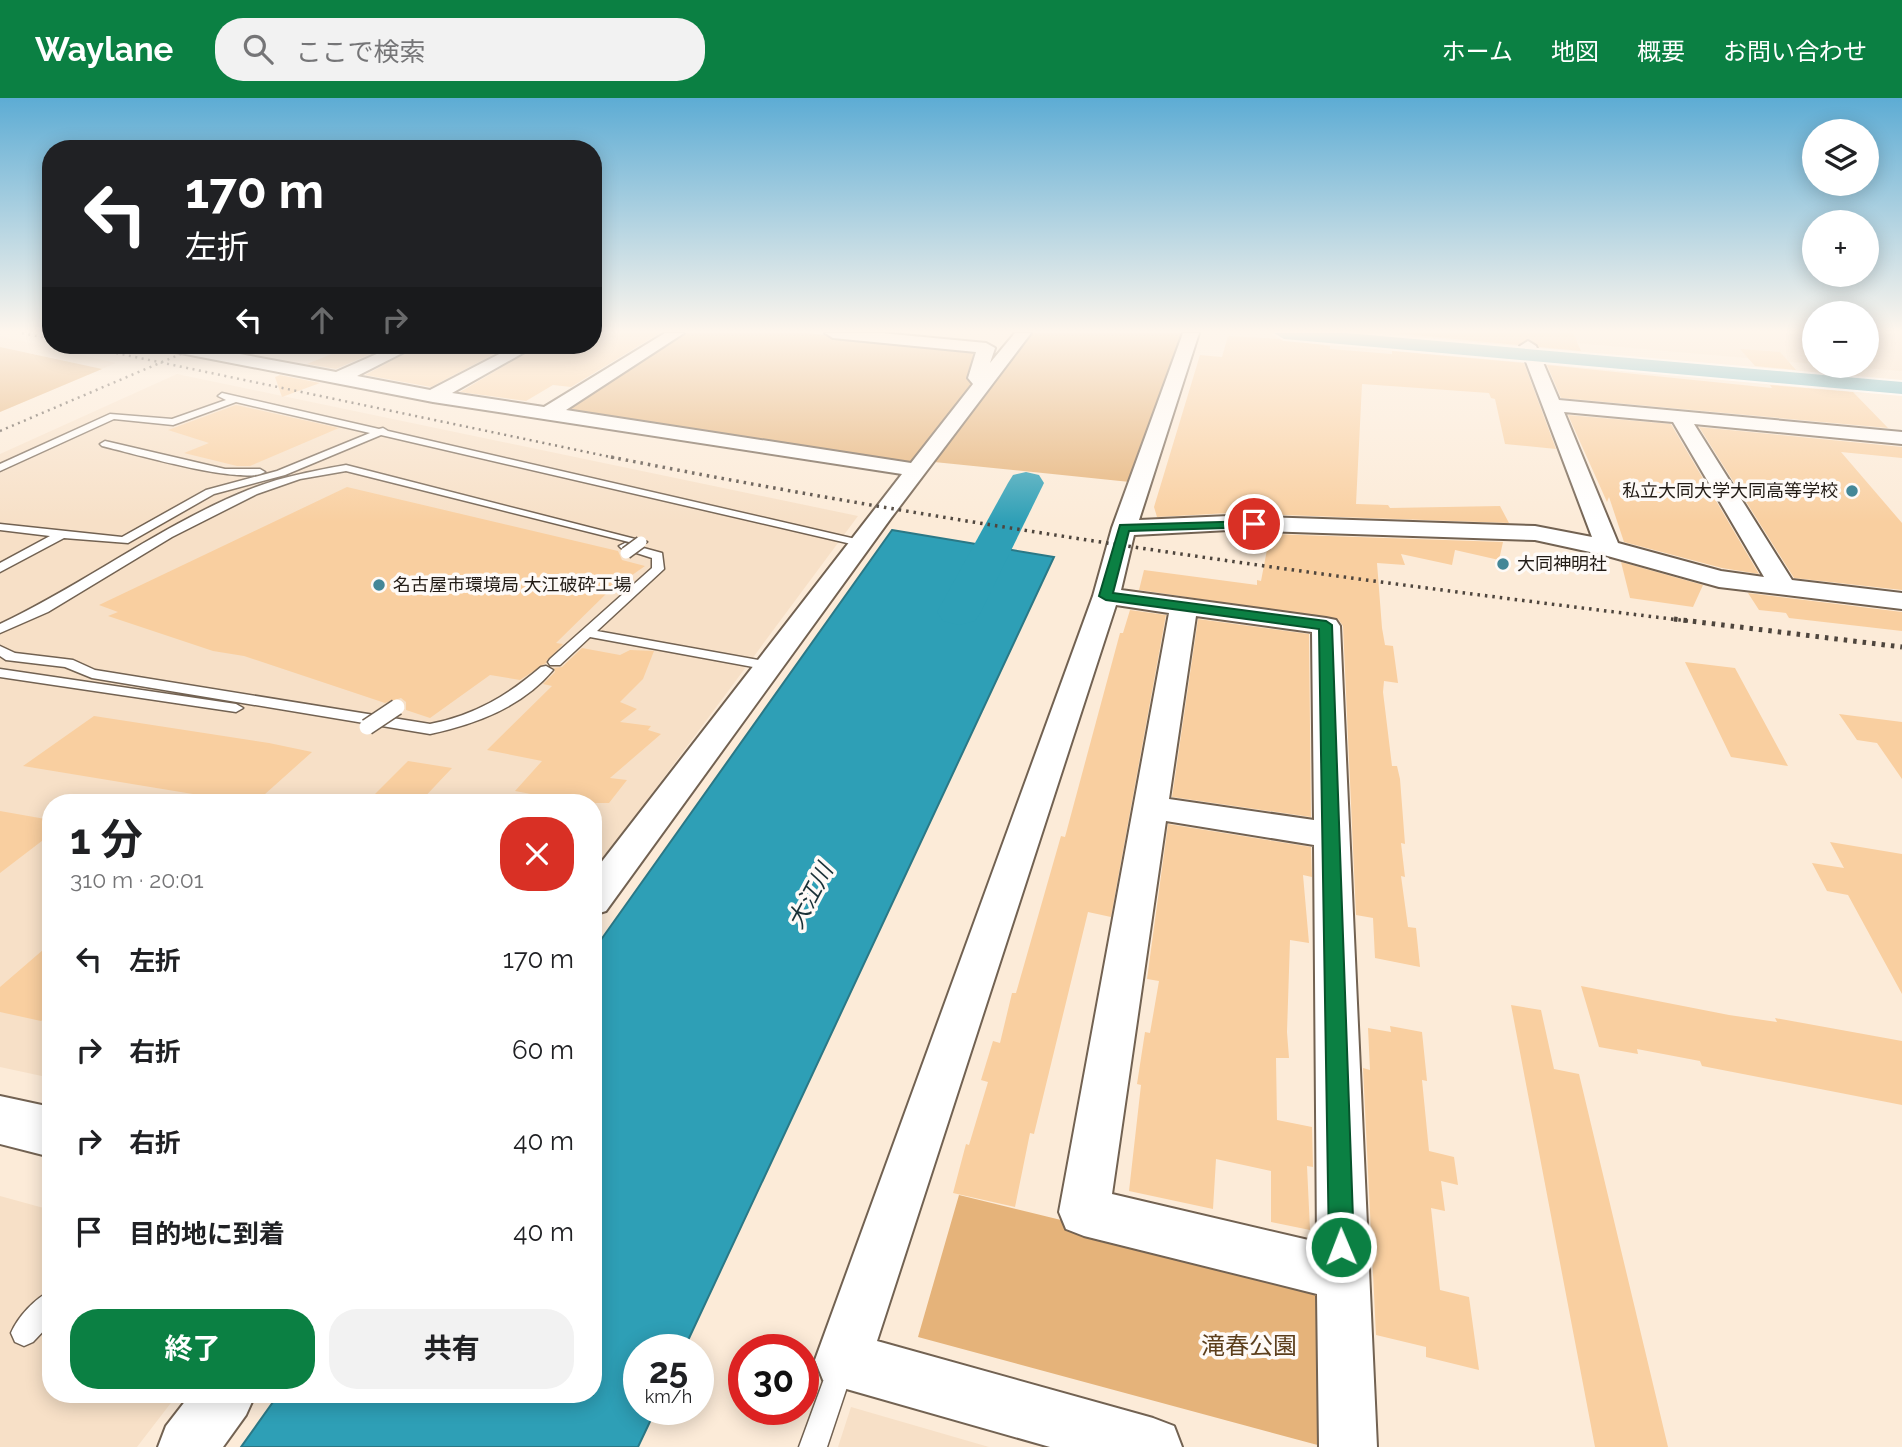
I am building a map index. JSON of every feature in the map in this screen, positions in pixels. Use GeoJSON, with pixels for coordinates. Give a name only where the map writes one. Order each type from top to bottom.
{"type":"FeatureCollection","features":[{"type":"Feature","properties":{"kind":"street"},"geometry":{"type":"LineString","coordinates":[[433,396],[916,470]]}},
{"type":"Feature","properties":{"kind":"street"},"geometry":{"type":"LineString","coordinates":[[548,413],[575,396]]}},
{"type":"Feature","properties":{"kind":"street"},"geometry":{"type":"LineString","coordinates":[[602,889],[973,396]]}},
{"type":"Feature","properties":{"kind":"street"},"geometry":{"type":"LineString","coordinates":[[1153,1447],[843,1360],[1106,596],[1124,528],[1169,396]]}},
{"type":"Feature","properties":{"kind":"street"},"geometry":{"type":"LineString","coordinates":[[1549,396],[1608,548]]}},
{"type":"Feature","properties":{"kind":"street"},"geometry":{"type":"LineString","coordinates":[[1553,405],[1902,438]]}},
{"type":"Feature","properties":{"kind":"street"},"geometry":{"type":"LineString","coordinates":[[1680,417],[1782,585]]}},
{"type":"Feature","properties":{"kind":"street"},"geometry":{"type":"LineString","coordinates":[[1124,528],[1229,523],[1535,533],[1608,548],[1719,579],[1902,601]]}},
{"type":"Feature","properties":{"kind":"street"},"geometry":{"type":"LineString","coordinates":[[1106,596],[1326,625],[1348,1447]]}},
{"type":"Feature","properties":{"kind":"street"},"geometry":{"type":"LineString","coordinates":[[1184,606],[1084,1212],[1342,1275]]}},
{"type":"Feature","properties":{"kind":"street"},"geometry":{"type":"LineString","coordinates":[[1149,807],[1330,835]]}},
{"type":"Feature","properties":{"kind":"street"},"geometry":{"type":"LineString","coordinates":[[0,1120],[42,1130]]}},
{"type":"Feature","properties":{"kind":"street"},"geometry":{"type":"LineString","coordinates":[[187,1447],[220,1403]]}},
{"type":"Feature","properties":{"kind":"lane"},"geometry":{"type":"LineString","coordinates":[[222,396],[860,543]]}},
{"type":"Feature","properties":{"kind":"lane"},"geometry":{"type":"LineString","coordinates":[[0,468],[113,416],[173,422],[236,399]]}},
{"type":"Feature","properties":{"kind":"lane"},"geometry":{"type":"LineString","coordinates":[[2,528],[124,541],[210,492],[292,469],[383,431]]}},
{"type":"Feature","properties":{"kind":"lane"},"geometry":{"type":"LineString","coordinates":[[105,444],[225,472],[250,473],[292,469]]}},
{"type":"Feature","properties":{"kind":"lane"},"geometry":{"type":"LineString","coordinates":[[0,629],[38,613],[223,502],[326,470],[346,468],[641,542],[626,553]]}},
{"type":"Feature","properties":{"kind":"lane"},"geometry":{"type":"LineString","coordinates":[[6,653],[68,663],[92,674],[430,729],[468,722],[510,702],[658,569],[658,556],[415,494],[365,473]]}},
{"type":"Feature","properties":{"kind":"lane"},"geometry":{"type":"LineString","coordinates":[[0,568],[62,534]]}},
{"type":"Feature","properties":{"kind":"lane"},"geometry":{"type":"LineString","coordinates":[[588,633],[769,666]]}},
{"type":"Feature","properties":{"kind":"lane"},"geometry":{"type":"LineString","coordinates":[[6,653],[16,666],[31,668],[43,680]]}},
{"type":"Feature","properties":{"kind":"lane"},"geometry":{"type":"LineString","coordinates":[[0,673],[367,727],[397,707]]}},
{"type":"Feature","properties":{"kind":"lane"},"geometry":{"type":"LineString","coordinates":[[24,1333],[42,1314]]}},
{"type":"Feature","properties":{"kind":"lane"},"geometry":{"type":"LineString","coordinates":[[813,1447],[843,1360]]}},
{"type":"Feature","properties":{"kind":"shaded area"},"geometry":{"type":"Polygon","coordinates":[[[0,396],[38,396],[0,412],[0,396]]]}},
{"type":"Feature","properties":{"kind":"shaded area"},"geometry":{"type":"Polygon","coordinates":[[[128,396],[282,396],[858,516],[602,861],[602,794],[42,794],[42,1076],[0,1067],[0,454],[128,396]]]}},
{"type":"Feature","properties":{"kind":"shaded area"},"geometry":{"type":"Polygon","coordinates":[[[0,1196],[42,1208],[42,1403],[171,1403],[137,1447],[0,1447],[0,1196]]]}},
{"type":"Feature","properties":{"kind":"shaded area"},"geometry":{"type":"Polygon","coordinates":[[[851,1407],[989,1447],[838,1447],[851,1407]]]}},
{"type":"Feature","properties":{"kind":"green space"},"geometry":{"type":"Polygon","coordinates":[[[0,396],[38,396],[0,412],[0,396]]]}},
{"type":"Feature","properties":{"kind":"green space"},"geometry":{"type":"Polygon","coordinates":[[[584,396],[965,396],[917,458],[908,462],[567,412],[565,408],[584,396]]]}},
{"type":"Feature","properties":{"kind":"green space"},"geometry":{"type":"Polygon","coordinates":[[[983,396],[1161,396],[1130,482],[934,462],[983,396]]]}},
{"type":"Feature","properties":{"kind":"green space","name":"滝春公園"},"geometry":{"type":"Polygon","coordinates":[[[959,1195],[1327,1285],[1325,1447],[918,1337],[959,1195]]]}},
{"type":"Feature","properties":{"kind":"water"},"geometry":{"type":"Polygon","coordinates":[[[892,530],[1054,557],[691,1334],[623,1334],[623,1425],[648,1425],[638,1447],[241,1447],[272,1403],[602,1403],[602,938],[892,530]]]}},
{"type":"Feature","properties":{"kind":"building"},"geometry":{"type":"Polygon","coordinates":[[[489,396],[535,396],[526,401],[489,396]]]}},
{"type":"Feature","properties":{"kind":"building"},"geometry":{"type":"Polygon","coordinates":[[[1188,396],[1361,396],[1356,504],[1388,505],[1390,508],[1500,506],[1509,523],[1229,513],[1157,517],[1154,507],[1188,396]]]}},
{"type":"Feature","properties":{"kind":"building"},"geometry":{"type":"Polygon","coordinates":[[[1490,396],[1536,396],[1556,449],[1505,444],[1495,399],[1490,396]]]}},
{"type":"Feature","properties":{"kind":"building"},"geometry":{"type":"Polygon","coordinates":[[[1560,396],[1857,396],[1888,428],[1560,396]]]}},
{"type":"Feature","properties":{"kind":"building"},"geometry":{"type":"Polygon","coordinates":[[[236,405],[339,428],[250,466],[237,466],[184,453],[209,443],[168,430],[236,405]]]}},
{"type":"Feature","properties":{"kind":"building"},"geometry":{"type":"Polygon","coordinates":[[[1568,415],[1671,424],[1759,574],[1722,568],[1624,542],[1609,497],[1607,502],[1568,415]]]}},
{"type":"Feature","properties":{"kind":"building"},"geometry":{"type":"Polygon","coordinates":[[[1699,427],[1902,447],[1902,458],[1841,452],[1902,523],[1902,590],[1794,578],[1699,427]]]}},
{"type":"Feature","properties":{"kind":"building","name":"名古屋市環境局 大江破砕工場"},"geometry":{"type":"Polygon","coordinates":[[[347,487],[618,551],[622,560],[645,566],[608,592],[556,643],[563,644],[546,663],[520,680],[490,675],[430,718],[406,710],[406,702],[401,698],[385,703],[244,656],[213,651],[108,616],[118,612],[99,605],[347,487]]]}},
{"type":"Feature","properties":{"kind":"building"},"geometry":{"type":"Polygon","coordinates":[[[1270,534],[1503,542],[1499,560],[1455,550],[1452,565],[1401,554],[1405,565],[1377,563],[1382,628],[1385,645],[1393,646],[1398,683],[1384,681],[1383,692],[1392,766],[1397,766],[1400,779],[1405,844],[1401,843],[1405,877],[1401,876],[1408,927],[1416,928],[1420,967],[1375,958],[1373,918],[1356,915],[1343,626],[1338,619],[1139,590],[1144,570],[1257,585],[1257,580],[1261,581],[1270,534]]]}},
{"type":"Feature","properties":{"kind":"building"},"geometry":{"type":"Polygon","coordinates":[[[1621,562],[1703,585],[1693,607],[1630,598],[1621,562]]]}},
{"type":"Feature","properties":{"kind":"building"},"geometry":{"type":"Polygon","coordinates":[[[1748,593],[1902,612],[1902,631],[1789,618],[1786,613],[1759,610],[1748,593]]]}},
{"type":"Feature","properties":{"kind":"building"},"geometry":{"type":"Polygon","coordinates":[[[1130,610],[1166,615],[1111,917],[1088,912],[1034,1134],[1030,1133],[1015,1207],[953,1193],[966,1144],[969,1145],[988,1082],[981,1080],[993,1041],[1000,1043],[1012,993],[1016,993],[1061,836],[1065,837],[1120,633],[1123,633],[1130,610]]]}},
{"type":"Feature","properties":{"kind":"building"},"geometry":{"type":"Polygon","coordinates":[[[1198,619],[1309,634],[1311,817],[1172,797],[1198,619]]]}},
{"type":"Feature","properties":{"kind":"building"},"geometry":{"type":"Polygon","coordinates":[[[582,648],[620,655],[630,650],[654,651],[643,679],[620,702],[637,709],[620,722],[651,726],[648,730],[661,734],[610,778],[627,780],[609,803],[602,803],[602,794],[531,794],[515,791],[542,761],[487,750],[552,686],[543,684],[555,672],[554,668],[562,667],[582,648]]]}},
{"type":"Feature","properties":{"kind":"building"},"geometry":{"type":"Polygon","coordinates":[[[1685,662],[1735,668],[1788,766],[1731,757],[1685,662]]]}},
{"type":"Feature","properties":{"kind":"building"},"geometry":{"type":"Polygon","coordinates":[[[1839,714],[1902,722],[1902,779],[1877,743],[1857,740],[1839,714]]]}},
{"type":"Feature","properties":{"kind":"building"},"geometry":{"type":"Polygon","coordinates":[[[94,716],[312,752],[265,794],[193,794],[23,766],[94,716]]]}},
{"type":"Feature","properties":{"kind":"building"},"geometry":{"type":"Polygon","coordinates":[[[408,761],[452,768],[427,794],[375,794],[408,761]]]}},
{"type":"Feature","properties":{"kind":"building"},"geometry":{"type":"Polygon","coordinates":[[[0,811],[42,818],[42,841],[0,873],[0,811]]]}},
{"type":"Feature","properties":{"kind":"building"},"geometry":{"type":"Polygon","coordinates":[[[1168,824],[1311,847],[1312,877],[1303,875],[1309,943],[1290,940],[1287,1032],[1289,1058],[1276,1058],[1277,1120],[1312,1127],[1313,1167],[1307,1166],[1310,1230],[1271,1222],[1271,1171],[1216,1159],[1213,1209],[1129,1191],[1141,1085],[1137,1084],[1145,1032],[1150,1033],[1159,981],[1147,979],[1168,824]]]}},
{"type":"Feature","properties":{"kind":"building"},"geometry":{"type":"Polygon","coordinates":[[[1830,842],[1902,854],[1902,994],[1848,895],[1827,891],[1812,863],[1844,868],[1830,842]]]}},
{"type":"Feature","properties":{"kind":"building"},"geometry":{"type":"Polygon","coordinates":[[[42,951],[42,1020],[0,1012],[0,987],[42,951]]]}},
{"type":"Feature","properties":{"kind":"building"},"geometry":{"type":"Polygon","coordinates":[[[1581,986],[1729,1015],[1777,1022],[1775,1018],[1902,1041],[1902,1105],[1702,1066],[1700,1061],[1637,1049],[1638,1054],[1599,1047],[1581,986]]]}},
{"type":"Feature","properties":{"kind":"building"},"geometry":{"type":"Polygon","coordinates":[[[1511,1005],[1541,1010],[1554,1069],[1579,1074],[1668,1447],[1595,1447],[1511,1005]]]}},
{"type":"Feature","properties":{"kind":"building"},"geometry":{"type":"Polygon","coordinates":[[[1390,1026],[1422,1032],[1427,1081],[1422,1080],[1429,1151],[1454,1157],[1458,1185],[1441,1181],[1445,1211],[1431,1208],[1440,1290],[1469,1297],[1479,1370],[1426,1357],[1426,1347],[1376,1335],[1363,1068],[1370,1070],[1368,1028],[1391,1032],[1390,1026]]]}},
{"type":"Feature","properties":{"kind":"waterway","name":"大江川"},"geometry":{"type":"LineString","coordinates":[[959,612],[1026,483]]}},
{"type":"Feature","properties":{"kind":"railway"},"geometry":{"type":"LineString","coordinates":[[0,431],[82,396]]}},
{"type":"Feature","properties":{"kind":"railway"},"geometry":{"type":"LineString","coordinates":[[320,396],[620,459]]}},
{"type":"Feature","properties":{"kind":"railway"},"geometry":{"type":"LineString","coordinates":[[611,457],[879,506],[1148,549],[1688,621]]}},
{"type":"Feature","properties":{"kind":"railway"},"geometry":{"type":"LineString","coordinates":[[1674,619],[1902,647]]}},
{"type":"Feature","properties":{"kind":"place","name":"私立大同大学大同高等学校"},"geometry":{"type":"Point","coordinates":[1852,491]}},
{"type":"Feature","properties":{"kind":"place","name":"大同神明社"},"geometry":{"type":"Point","coordinates":[1503,564]}},
{"type":"Feature","properties":{"kind":"place","name":"名古屋市環境局 大江破砕工場"},"geometry":{"type":"Point","coordinates":[379,585]}},
{"type":"Feature","properties":{"kind":"route"},"geometry":{"type":"LineString","coordinates":[[1254,524],[1124,528],[1106,596],[1326,625],[1341,1247]]}}]}
